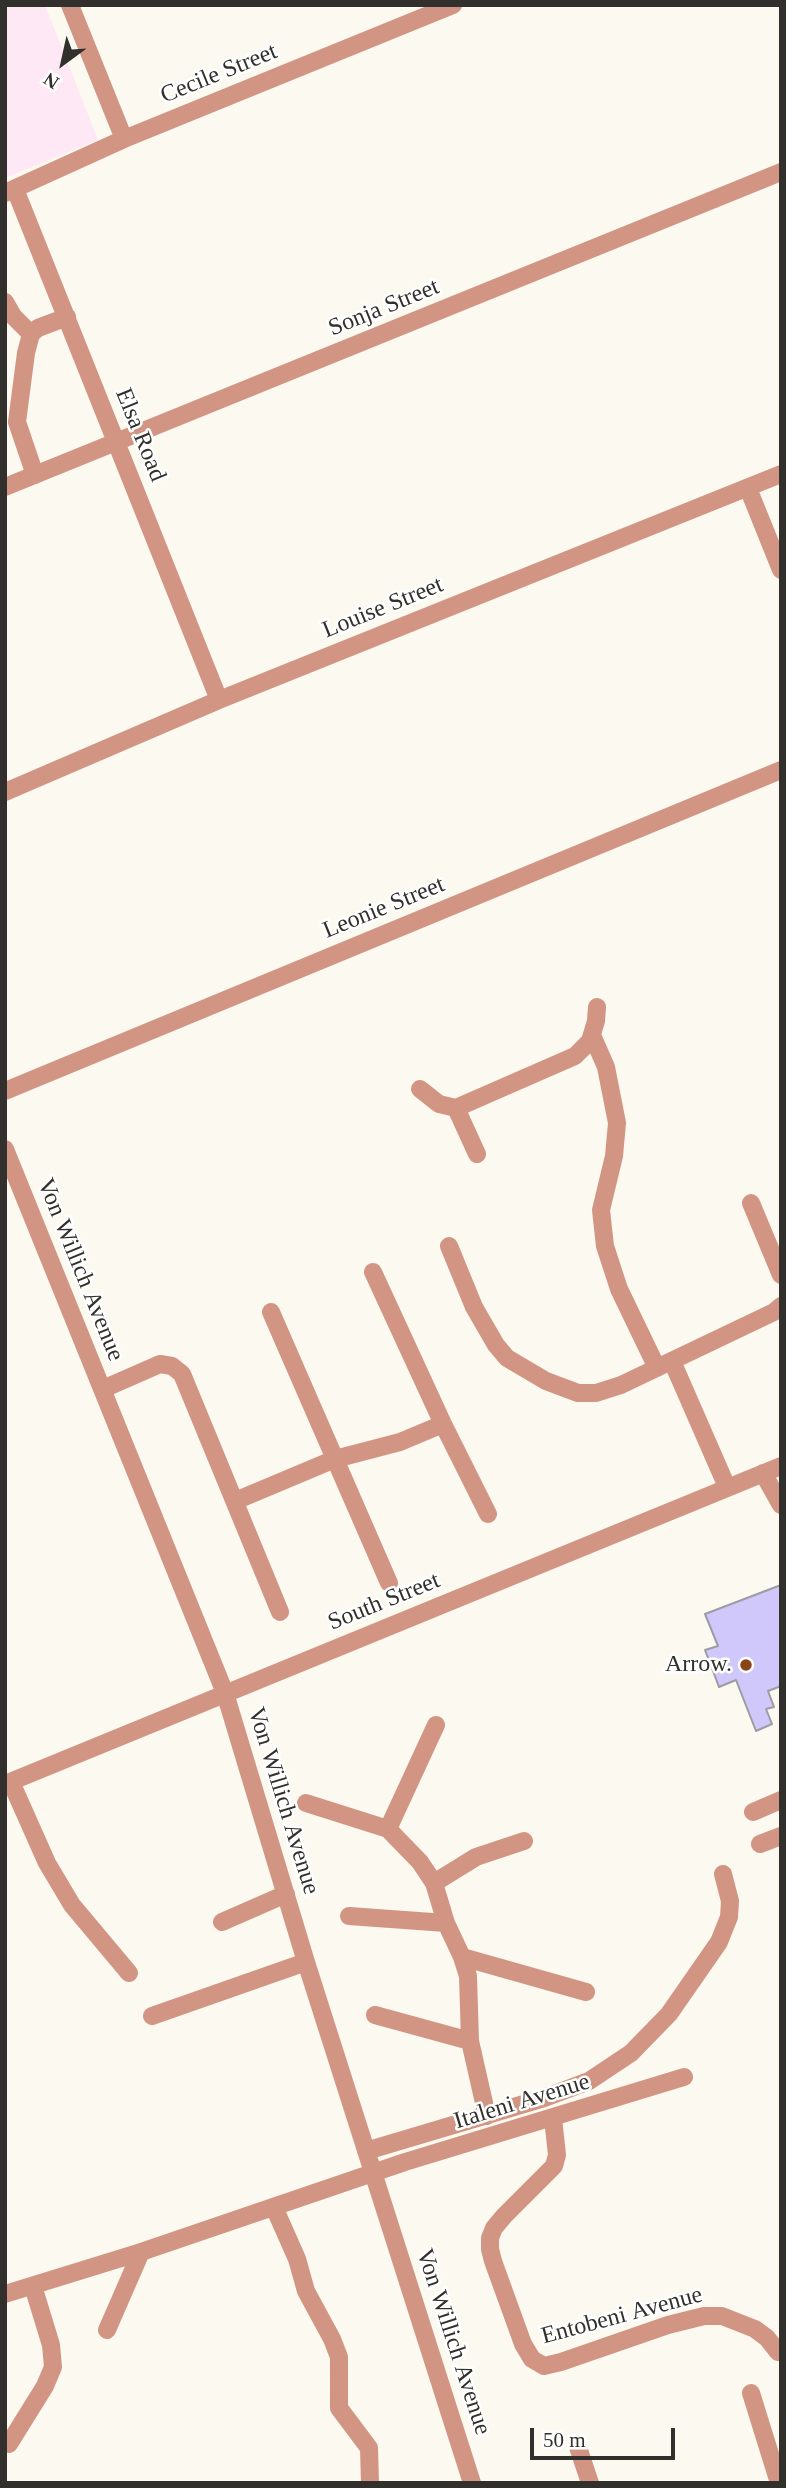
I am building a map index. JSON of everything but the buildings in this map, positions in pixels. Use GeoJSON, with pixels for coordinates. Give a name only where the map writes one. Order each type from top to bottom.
{"type":"FeatureCollection","features":[{"type":"Feature","properties":{"kind":"street"},"geometry":{"type":"LineString","coordinates":[[70,5],[124,139]]}},
{"type":"Feature","properties":{"kind":"street","name":"Cecile Street"},"geometry":{"type":"LineString","coordinates":[[10,191],[124,139],[453,5]]}},
{"type":"Feature","properties":{"kind":"street","name":"Sonja Street"},"geometry":{"type":"LineString","coordinates":[[5,487],[781,172]]}},
{"type":"Feature","properties":{"kind":"street","name":"Elsa Road"},"geometry":{"type":"LineString","coordinates":[[10,191],[66,317],[219,700]]}},
{"type":"Feature","properties":{"kind":"street"},"geometry":{"type":"LineString","coordinates":[[5,302],[13,316],[31,334]]}},
{"type":"Feature","properties":{"kind":"street"},"geometry":{"type":"LineString","coordinates":[[35,475],[17,422],[26,353],[31,334],[38,328],[66,317]]}},
{"type":"Feature","properties":{"kind":"street","name":"Louise Street"},"geometry":{"type":"LineString","coordinates":[[5,792],[219,700],[781,474]]}},
{"type":"Feature","properties":{"kind":"street"},"geometry":{"type":"LineString","coordinates":[[748,488],[781,570]]}},
{"type":"Feature","properties":{"kind":"street","name":"Leonie Street"},"geometry":{"type":"LineString","coordinates":[[5,1091],[781,770]]}},
{"type":"Feature","properties":{"kind":"street"},"geometry":{"type":"LineString","coordinates":[[420,1089],[439,1104],[456,1108],[575,1056],[592,1035],[597,1007]]}},
{"type":"Feature","properties":{"kind":"street"},"geometry":{"type":"LineString","coordinates":[[592,1035],[606,1067],[617,1123],[614,1156],[601,1210],[605,1246],[619,1289],[665,1364],[727,1487]]}},
{"type":"Feature","properties":{"kind":"street"},"geometry":{"type":"LineString","coordinates":[[456,1108],[477,1154]]}},
{"type":"Feature","properties":{"kind":"street","name":"Von Willich Avenue"},"geometry":{"type":"LineString","coordinates":[[5,1149],[225,1693],[306,1962],[472,2483]]}},
{"type":"Feature","properties":{"kind":"street"},"geometry":{"type":"LineString","coordinates":[[751,1203],[781,1275]]}},
{"type":"Feature","properties":{"kind":"street"},"geometry":{"type":"LineString","coordinates":[[449,1246],[464,1287],[496,1345],[507,1358],[562,1388],[578,1393],[596,1393],[621,1385],[774,1312],[781,1306]]}},
{"type":"Feature","properties":{"kind":"street"},"geometry":{"type":"LineString","coordinates":[[373,1272],[488,1514]]}},
{"type":"Feature","properties":{"kind":"street"},"geometry":{"type":"LineString","coordinates":[[271,1312],[389,1583]]}},
{"type":"Feature","properties":{"kind":"street"},"geometry":{"type":"LineString","coordinates":[[103,1390],[160,1364],[166,1364],[182,1374],[280,1612]]}},
{"type":"Feature","properties":{"kind":"street"},"geometry":{"type":"LineString","coordinates":[[235,1501],[335,1459],[400,1442],[443,1424]]}},
{"type":"Feature","properties":{"kind":"street","name":"South Street"},"geometry":{"type":"LineString","coordinates":[[8,1783],[781,1466]]}},
{"type":"Feature","properties":{"kind":"street"},"geometry":{"type":"LineString","coordinates":[[763,1473],[781,1505]]}},
{"type":"Feature","properties":{"kind":"street"},"geometry":{"type":"LineString","coordinates":[[388,1829],[436,1725]]}},
{"type":"Feature","properties":{"kind":"street"},"geometry":{"type":"LineString","coordinates":[[8,1783],[47,1863],[72,1905],[129,1973]]}},
{"type":"Feature","properties":{"kind":"street"},"geometry":{"type":"LineString","coordinates":[[753,1812],[781,1800]]}},
{"type":"Feature","properties":{"kind":"street"},"geometry":{"type":"LineString","coordinates":[[306,1803],[388,1829],[420,1862],[433,1883],[468,1976],[470,2041],[487,2116]]}},
{"type":"Feature","properties":{"kind":"street"},"geometry":{"type":"LineString","coordinates":[[760,1844],[781,1836]]}},
{"type":"Feature","properties":{"kind":"street"},"geometry":{"type":"LineString","coordinates":[[433,1883],[475,1857],[524,1841]]}},
{"type":"Feature","properties":{"kind":"street"},"geometry":{"type":"LineString","coordinates":[[366,2151],[544,2098],[589,2081],[614,2066],[648,2038],[685,1992],[725,1930],[730,1901],[723,1874]]}},
{"type":"Feature","properties":{"kind":"street"},"geometry":{"type":"LineString","coordinates":[[222,1922],[286,1894]]}},
{"type":"Feature","properties":{"kind":"street"},"geometry":{"type":"LineString","coordinates":[[349,1916],[446,1923]]}},
{"type":"Feature","properties":{"kind":"street"},"geometry":{"type":"LineString","coordinates":[[462,1957],[586,1992]]}},
{"type":"Feature","properties":{"kind":"street"},"geometry":{"type":"LineString","coordinates":[[152,2016],[306,1962]]}},
{"type":"Feature","properties":{"kind":"street"},"geometry":{"type":"LineString","coordinates":[[375,2015],[470,2041]]}},
{"type":"Feature","properties":{"kind":"street","name":"Italeni Avenue"},"geometry":{"type":"LineString","coordinates":[[5,2294],[141,2252],[374,2173],[684,2077]]}},
{"type":"Feature","properties":{"kind":"street","name":"Entobeni Avenue"},"geometry":{"type":"LineString","coordinates":[[553,2118],[558,2155],[554,2166],[504,2216],[490,2238],[493,2261],[523,2344],[532,2359],[544,2366],[561,2362],[668,2325],[704,2316],[722,2316],[755,2329],[767,2338],[778,2352]]}},
{"type":"Feature","properties":{"kind":"street"},"geometry":{"type":"LineString","coordinates":[[274,2207],[297,2259],[306,2291],[339,2357],[339,2408],[369,2448],[370,2483]]}},
{"type":"Feature","properties":{"kind":"street"},"geometry":{"type":"LineString","coordinates":[[107,2330],[141,2252]]}},
{"type":"Feature","properties":{"kind":"street"},"geometry":{"type":"LineString","coordinates":[[9,2444],[45,2386],[53,2367],[51,2345],[33,2286]]}},
{"type":"Feature","properties":{"kind":"street"},"geometry":{"type":"LineString","coordinates":[[751,2393],[779,2483]]}},
{"type":"Feature","properties":{"kind":"street"},"geometry":{"type":"LineString","coordinates":[[579,2447],[590,2483]]}},
{"type":"Feature","properties":{"kind":"shaded area"},"geometry":{"type":"Polygon","coordinates":[[[5,5],[45,5],[98,140],[5,178],[5,5]]]}},
{"type":"Feature","properties":{"kind":"place","name":"Arrow."},"geometry":{"type":"Point","coordinates":[746,1665]}}]}
